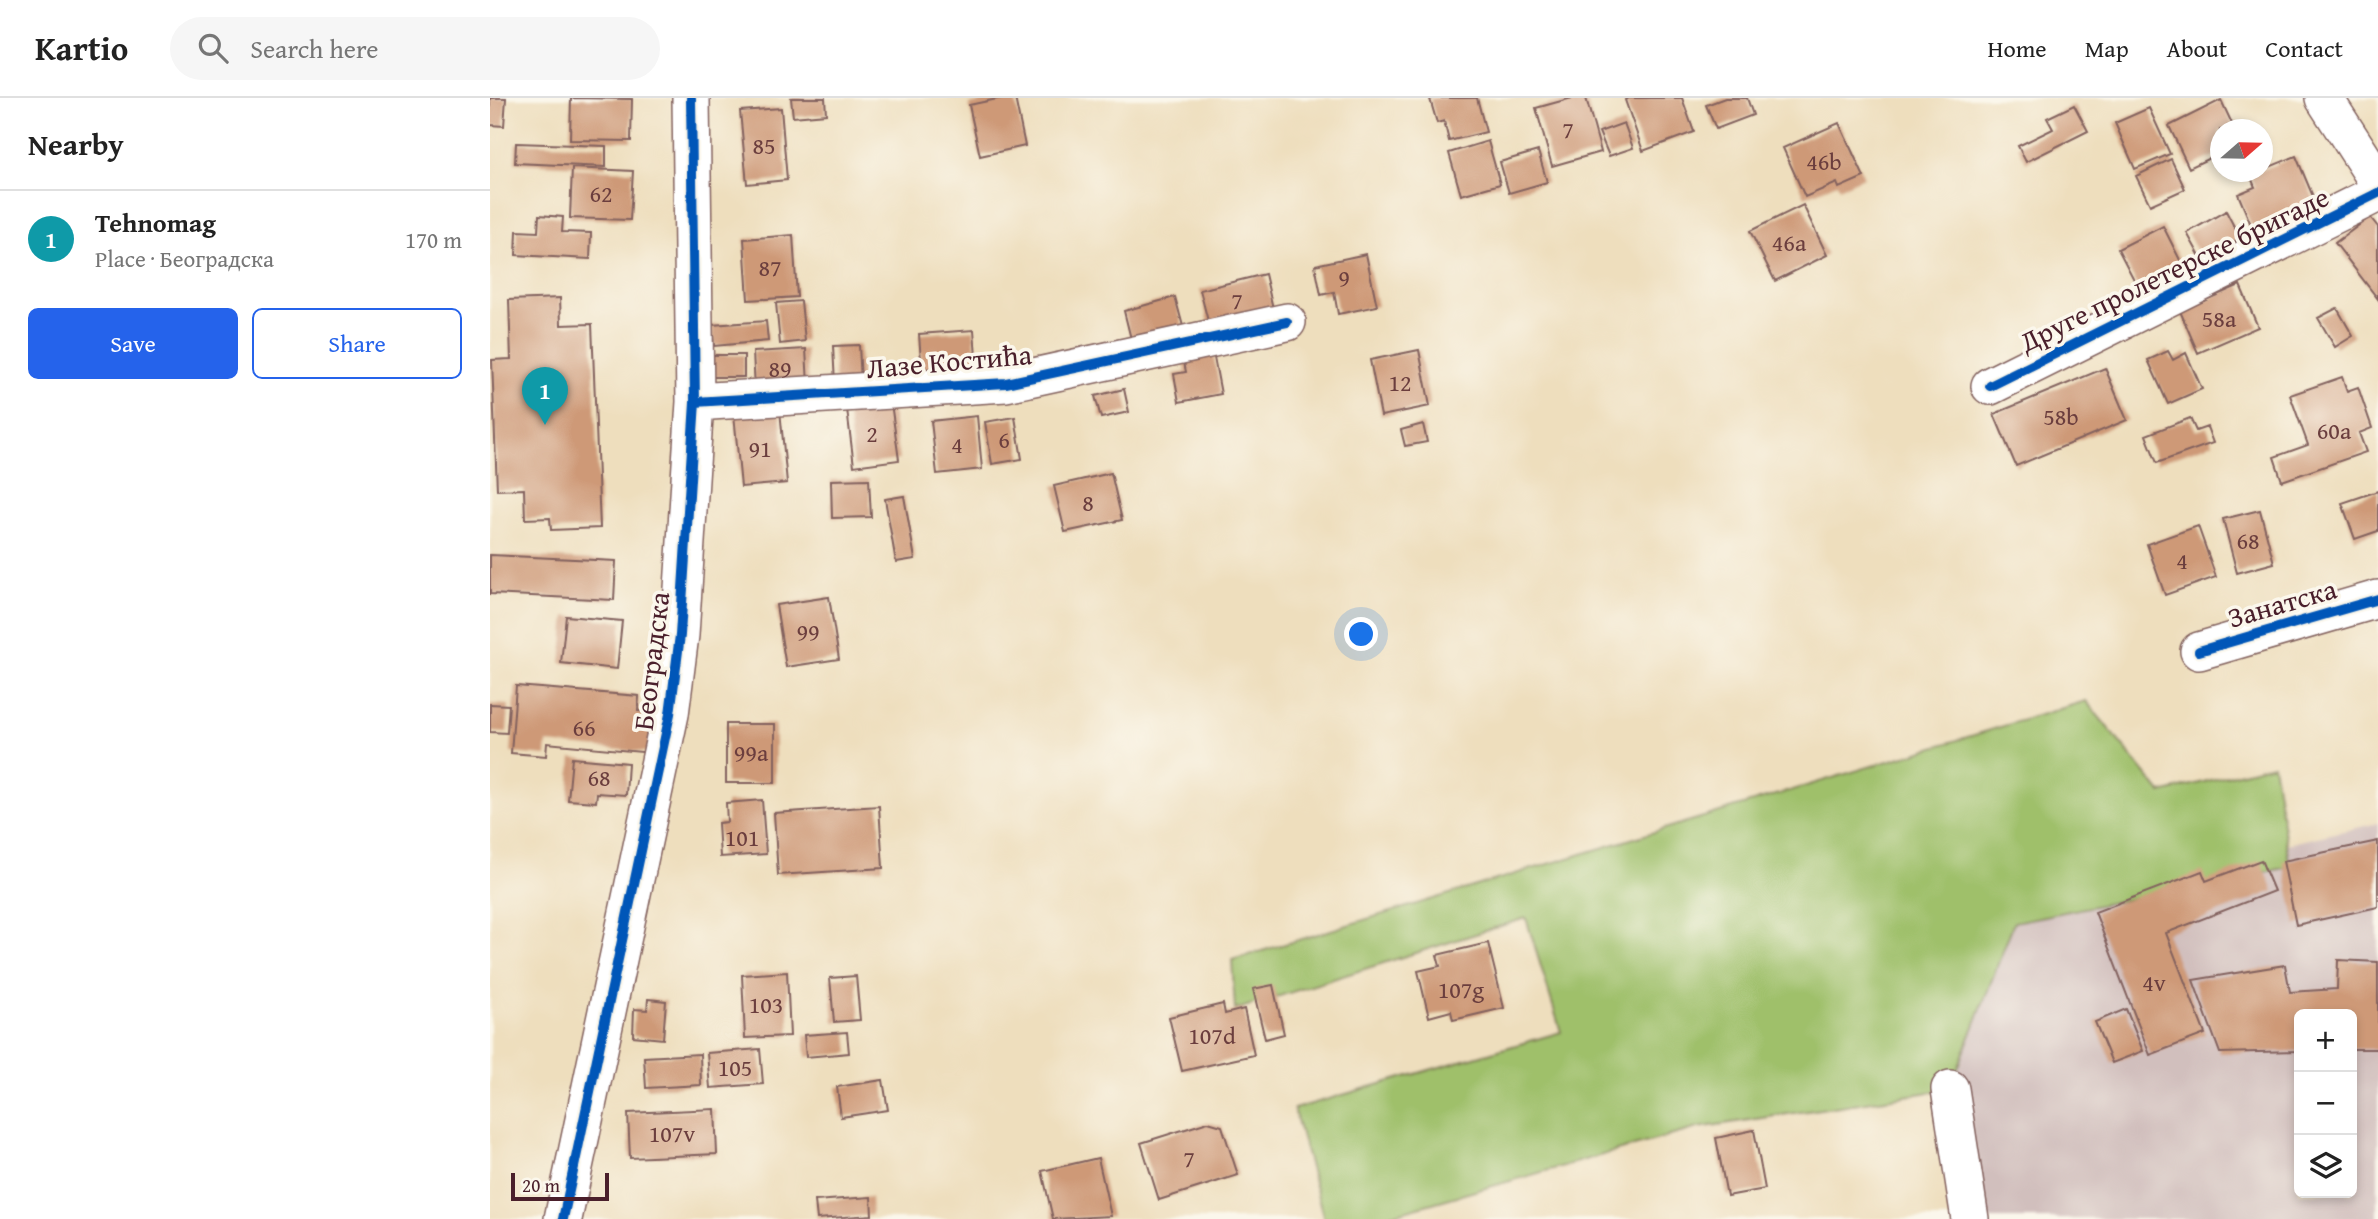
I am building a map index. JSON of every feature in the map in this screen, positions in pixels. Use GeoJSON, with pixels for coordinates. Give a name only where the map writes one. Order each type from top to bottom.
{"type":"FeatureCollection","features":[{"type":"Feature","properties":{"kind":"street","name":"Београдска"},"geometry":{"type":"LineString","coordinates":[[563,1219],[670,715],[680,635],[695,401],[691,98]]}},
{"type":"Feature","properties":{"kind":"street"},"geometry":{"type":"LineString","coordinates":[[2324,98],[2378,181]]}},
{"type":"Feature","properties":{"kind":"street","name":"Друге пролетерске бригаде"},"geometry":{"type":"LineString","coordinates":[[1990,386],[2378,193]]}},
{"type":"Feature","properties":{"kind":"street","name":"Лазе Костића"},"geometry":{"type":"LineString","coordinates":[[695,401],[1006,383],[1287,321]]}},
{"type":"Feature","properties":{"kind":"street","name":"Занатска"},"geometry":{"type":"LineString","coordinates":[[2199,651],[2378,599]]}},
{"type":"Feature","properties":{"kind":"street"},"geometry":{"type":"LineString","coordinates":[[1950,1089],[1970,1219]]}},
{"type":"Feature","properties":{"kind":"shaded area"},"geometry":{"type":"Polygon","coordinates":[[[2378,823],[2378,1219],[1970,1219],[1950,1089],[2014,922],[2289,867],[2287,844],[2378,823]]]}},
{"type":"Feature","properties":{"kind":"green space"},"geometry":{"type":"Polygon","coordinates":[[[2086,701],[2161,793],[2273,764],[2290,867],[2014,922],[1950,1089],[1698,1128],[1376,1219],[1324,1219],[1294,1109],[1561,1032],[1526,918],[1235,1010],[1232,960],[2086,701]]]}},
{"type":"Feature","properties":{"kind":"building"},"geometry":{"type":"Polygon","coordinates":[[[490,98],[506,98],[504,126],[490,125],[490,98]]]}},
{"type":"Feature","properties":{"kind":"building"},"geometry":{"type":"Polygon","coordinates":[[[571,98],[632,99],[631,141],[570,140],[571,98]]]}},
{"type":"Feature","properties":{"kind":"building"},"geometry":{"type":"Polygon","coordinates":[[[791,98],[825,98],[826,114],[793,117],[791,98]]]}},
{"type":"Feature","properties":{"kind":"building"},"geometry":{"type":"Polygon","coordinates":[[[1015,98],[1025,146],[980,156],[969,105],[1015,98]]]}},
{"type":"Feature","properties":{"kind":"building"},"geometry":{"type":"Polygon","coordinates":[[[1477,98],[1486,132],[1449,141],[1444,121],[1437,123],[1430,99],[1477,98]]]}},
{"type":"Feature","properties":{"kind":"building"},"geometry":{"type":"Polygon","coordinates":[[[1572,98],[1586,98],[1601,152],[1552,166],[1536,108],[1572,98]]]}},
{"type":"Feature","properties":{"kind":"building"},"geometry":{"type":"Polygon","coordinates":[[[1682,98],[1694,132],[1643,151],[1625,100],[1682,98]]]}},
{"type":"Feature","properties":{"kind":"building"},"geometry":{"type":"Polygon","coordinates":[[[1725,98],[1747,98],[1753,115],[1716,129],[1706,105],[1725,98]]]}},
{"type":"Feature","properties":{"kind":"building"},"geometry":{"type":"Polygon","coordinates":[[[2221,100],[2230,119],[2210,119],[2210,158],[2189,168],[2169,126],[2221,100]]]}},
{"type":"Feature","properties":{"kind":"building"},"geometry":{"type":"Polygon","coordinates":[[[2074,105],[2088,131],[2026,162],[2018,146],[2053,129],[2047,118],[2074,105]]]}},
{"type":"Feature","properties":{"kind":"building"},"geometry":{"type":"Polygon","coordinates":[[[781,108],[787,180],[747,184],[740,111],[781,108]]]}},
{"type":"Feature","properties":{"kind":"building"},"geometry":{"type":"Polygon","coordinates":[[[2149,108],[2170,154],[2135,169],[2115,123],[2149,108]]]}},
{"type":"Feature","properties":{"kind":"building"},"geometry":{"type":"Polygon","coordinates":[[[1624,123],[1633,148],[1609,156],[1599,132],[1624,123]]]}},
{"type":"Feature","properties":{"kind":"building"},"geometry":{"type":"Polygon","coordinates":[[[1839,123],[1864,177],[1839,188],[1837,183],[1805,197],[1783,148],[1839,123]]]}},
{"type":"Feature","properties":{"kind":"building"},"geometry":{"type":"Polygon","coordinates":[[[1488,141],[1500,184],[1461,195],[1449,153],[1488,141]]]}},
{"type":"Feature","properties":{"kind":"building"},"geometry":{"type":"Polygon","coordinates":[[[516,143],[606,146],[606,167],[515,163],[516,143]]]}},
{"type":"Feature","properties":{"kind":"building"},"geometry":{"type":"Polygon","coordinates":[[[1538,151],[1547,182],[1509,193],[1500,162],[1538,151]]]}},
{"type":"Feature","properties":{"kind":"building"},"geometry":{"type":"Polygon","coordinates":[[[2296,156],[2317,206],[2254,232],[2238,194],[2255,187],[2253,182],[2273,182],[2273,166],[2296,156]]]}},
{"type":"Feature","properties":{"kind":"building"},"geometry":{"type":"Polygon","coordinates":[[[2171,159],[2185,189],[2150,205],[2136,176],[2171,159]]]}},
{"type":"Feature","properties":{"kind":"building"},"geometry":{"type":"Polygon","coordinates":[[[572,168],[633,171],[630,220],[570,218],[572,168]]]}},
{"type":"Feature","properties":{"kind":"building"},"geometry":{"type":"Polygon","coordinates":[[[1803,205],[1827,255],[1775,281],[1750,231],[1803,205]]]}},
{"type":"Feature","properties":{"kind":"building"},"geometry":{"type":"Polygon","coordinates":[[[2226,211],[2240,238],[2202,260],[2187,233],[2226,211]]]}},
{"type":"Feature","properties":{"kind":"building"},"geometry":{"type":"Polygon","coordinates":[[[539,215],[563,217],[562,232],[591,233],[590,259],[516,255],[517,231],[538,232],[539,215]]]}},
{"type":"Feature","properties":{"kind":"building"},"geometry":{"type":"Polygon","coordinates":[[[2370,217],[2378,227],[2378,299],[2335,243],[2370,217]]]}},
{"type":"Feature","properties":{"kind":"building"},"geometry":{"type":"Polygon","coordinates":[[[2163,226],[2187,274],[2143,297],[2118,249],[2163,226]]]}},
{"type":"Feature","properties":{"kind":"building"},"geometry":{"type":"Polygon","coordinates":[[[793,235],[797,297],[748,300],[744,239],[793,235]]]}},
{"type":"Feature","properties":{"kind":"building"},"geometry":{"type":"Polygon","coordinates":[[[1366,254],[1377,306],[1338,314],[1334,292],[1321,295],[1315,265],[1366,254]]]}},
{"type":"Feature","properties":{"kind":"building"},"geometry":{"type":"Polygon","coordinates":[[[1265,274],[1274,313],[1210,329],[1200,290],[1265,274]]]}},
{"type":"Feature","properties":{"kind":"building"},"geometry":{"type":"Polygon","coordinates":[[[2240,285],[2258,327],[2198,353],[2180,311],[2240,285]]]}},
{"type":"Feature","properties":{"kind":"building"},"geometry":{"type":"Polygon","coordinates":[[[1175,297],[1184,330],[1132,343],[1124,311],[1175,297]]]}},
{"type":"Feature","properties":{"kind":"building"},"geometry":{"type":"Polygon","coordinates":[[[560,298],[561,325],[592,324],[600,528],[551,530],[550,518],[525,519],[524,489],[497,490],[492,360],[511,359],[509,300],[560,298]]]}},
{"type":"Feature","properties":{"kind":"building"},"geometry":{"type":"Polygon","coordinates":[[[801,301],[805,341],[780,344],[776,303],[801,301]]]}},
{"type":"Feature","properties":{"kind":"building"},"geometry":{"type":"Polygon","coordinates":[[[2337,308],[2353,336],[2335,347],[2318,318],[2337,308]]]}},
{"type":"Feature","properties":{"kind":"building"},"geometry":{"type":"Polygon","coordinates":[[[766,321],[768,341],[714,346],[712,325],[766,321]]]}},
{"type":"Feature","properties":{"kind":"building"},"geometry":{"type":"Polygon","coordinates":[[[974,330],[977,371],[922,374],[919,334],[974,330]]]}},
{"type":"Feature","properties":{"kind":"building"},"geometry":{"type":"Polygon","coordinates":[[[859,345],[861,382],[835,384],[833,346],[859,345]]]}},
{"type":"Feature","properties":{"kind":"building"},"geometry":{"type":"Polygon","coordinates":[[[806,349],[808,385],[755,388],[753,352],[806,349]]]}},
{"type":"Feature","properties":{"kind":"building"},"geometry":{"type":"Polygon","coordinates":[[[1419,350],[1430,406],[1381,416],[1370,360],[1419,350]]]}},
{"type":"Feature","properties":{"kind":"building"},"geometry":{"type":"Polygon","coordinates":[[[2168,351],[2173,360],[2186,353],[2202,389],[2168,404],[2148,360],[2168,351]]]}},
{"type":"Feature","properties":{"kind":"building"},"geometry":{"type":"Polygon","coordinates":[[[1213,352],[1221,394],[1179,402],[1174,374],[1186,372],[1183,357],[1213,352]]]}},
{"type":"Feature","properties":{"kind":"building"},"geometry":{"type":"Polygon","coordinates":[[[705,355],[744,355],[744,377],[706,377],[705,355]]]}},
{"type":"Feature","properties":{"kind":"building"},"geometry":{"type":"Polygon","coordinates":[[[2105,368],[2127,420],[2016,466],[1994,414],[2105,368]]]}},
{"type":"Feature","properties":{"kind":"building"},"geometry":{"type":"Polygon","coordinates":[[[2342,377],[2347,391],[2358,387],[2372,428],[2359,433],[2366,452],[2282,481],[2274,457],[2308,445],[2290,395],[2342,377]]]}},
{"type":"Feature","properties":{"kind":"building"},"geometry":{"type":"Polygon","coordinates":[[[1124,389],[1129,412],[1101,418],[1095,396],[1124,389]]]}},
{"type":"Feature","properties":{"kind":"building"},"geometry":{"type":"Polygon","coordinates":[[[891,403],[899,460],[854,466],[847,409],[891,403]]]}},
{"type":"Feature","properties":{"kind":"building"},"geometry":{"type":"Polygon","coordinates":[[[780,410],[787,483],[741,487],[734,414],[780,410]]]}},
{"type":"Feature","properties":{"kind":"building"},"geometry":{"type":"Polygon","coordinates":[[[977,416],[982,469],[937,474],[931,421],[977,416]]]}},
{"type":"Feature","properties":{"kind":"building"},"geometry":{"type":"Polygon","coordinates":[[[1015,417],[1022,459],[992,464],[985,422],[1015,417]]]}},
{"type":"Feature","properties":{"kind":"building"},"geometry":{"type":"Polygon","coordinates":[[[2190,418],[2196,431],[2207,427],[2213,443],[2157,463],[2146,435],[2190,418]]]}},
{"type":"Feature","properties":{"kind":"building"},"geometry":{"type":"Polygon","coordinates":[[[1423,424],[1427,442],[1405,446],[1401,430],[1423,424]]]}},
{"type":"Feature","properties":{"kind":"building"},"geometry":{"type":"Polygon","coordinates":[[[1111,473],[1122,520],[1065,532],[1054,486],[1111,473]]]}},
{"type":"Feature","properties":{"kind":"building"},"geometry":{"type":"Polygon","coordinates":[[[869,479],[871,517],[832,518],[831,480],[869,479]]]}},
{"type":"Feature","properties":{"kind":"building"},"geometry":{"type":"Polygon","coordinates":[[[2378,491],[2378,531],[2355,539],[2342,503],[2378,491]]]}},
{"type":"Feature","properties":{"kind":"building"},"geometry":{"type":"Polygon","coordinates":[[[904,496],[915,559],[896,562],[885,499],[904,496]]]}},
{"type":"Feature","properties":{"kind":"building"},"geometry":{"type":"Polygon","coordinates":[[[2260,510],[2274,563],[2237,573],[2223,519],[2260,510]]]}},
{"type":"Feature","properties":{"kind":"building"},"geometry":{"type":"Polygon","coordinates":[[[2198,526],[2216,577],[2165,595],[2147,544],[2198,526]]]}},
{"type":"Feature","properties":{"kind":"building"},"geometry":{"type":"Polygon","coordinates":[[[490,555],[616,561],[614,600],[490,594],[490,555]]]}},
{"type":"Feature","properties":{"kind":"building"},"geometry":{"type":"Polygon","coordinates":[[[829,597],[839,659],[786,667],[776,605],[829,597]]]}},
{"type":"Feature","properties":{"kind":"building"},"geometry":{"type":"Polygon","coordinates":[[[566,616],[622,621],[617,669],[561,663],[566,616]]]}},
{"type":"Feature","properties":{"kind":"building"},"geometry":{"type":"Polygon","coordinates":[[[516,686],[639,696],[638,711],[656,712],[652,753],[547,743],[546,756],[511,753],[516,686]]]}},
{"type":"Feature","properties":{"kind":"building"},"geometry":{"type":"Polygon","coordinates":[[[490,704],[509,705],[507,733],[490,732],[490,704]]]}},
{"type":"Feature","properties":{"kind":"building"},"geometry":{"type":"Polygon","coordinates":[[[726,724],[775,724],[775,783],[726,783],[726,724]]]}},
{"type":"Feature","properties":{"kind":"building"},"geometry":{"type":"Polygon","coordinates":[[[572,758],[628,763],[626,795],[597,793],[596,802],[568,800],[572,758]]]}},
{"type":"Feature","properties":{"kind":"building"},"geometry":{"type":"Polygon","coordinates":[[[762,800],[766,854],[720,857],[718,823],[727,822],[726,803],[762,800]]]}},
{"type":"Feature","properties":{"kind":"building"},"geometry":{"type":"Polygon","coordinates":[[[879,806],[883,868],[778,875],[774,813],[879,806]]]}},
{"type":"Feature","properties":{"kind":"building"},"geometry":{"type":"Polygon","coordinates":[[[2378,841],[2378,907],[2296,925],[2283,861],[2378,841]]]}},
{"type":"Feature","properties":{"kind":"building"},"geometry":{"type":"Polygon","coordinates":[[[2261,860],[2274,891],[2166,933],[2205,1034],[2150,1055],[2095,912],[2202,871],[2206,881],[2261,860]]]}},
{"type":"Feature","properties":{"kind":"building"},"geometry":{"type":"Polygon","coordinates":[[[1488,943],[1504,1008],[1453,1020],[1451,1011],[1429,1017],[1418,971],[1440,966],[1437,955],[1488,943]]]}},
{"type":"Feature","properties":{"kind":"building"},"geometry":{"type":"Polygon","coordinates":[[[2338,960],[2378,962],[2378,1049],[2357,1049],[2357,1009],[2294,1009],[2294,1051],[2220,1053],[2193,980],[2285,965],[2290,992],[2337,989],[2338,960]]]}},
{"type":"Feature","properties":{"kind":"building"},"geometry":{"type":"Polygon","coordinates":[[[787,972],[790,1036],[745,1038],[742,975],[787,972]]]}},
{"type":"Feature","properties":{"kind":"building"},"geometry":{"type":"Polygon","coordinates":[[[856,976],[860,1020],[834,1022],[830,978],[856,976]]]}},
{"type":"Feature","properties":{"kind":"building"},"geometry":{"type":"Polygon","coordinates":[[[1273,985],[1284,1034],[1265,1039],[1253,989],[1273,985]]]}},
{"type":"Feature","properties":{"kind":"building"},"geometry":{"type":"Polygon","coordinates":[[[648,999],[666,1001],[663,1039],[633,1036],[634,1009],[647,1010],[648,999]]]}},
{"type":"Feature","properties":{"kind":"building"},"geometry":{"type":"Polygon","coordinates":[[[1223,1004],[1225,1014],[1244,1009],[1254,1055],[1182,1071],[1169,1017],[1223,1004]]]}},
{"type":"Feature","properties":{"kind":"building"},"geometry":{"type":"Polygon","coordinates":[[[2126,1009],[2143,1051],[2112,1063],[2095,1022],[2126,1009]]]}},
{"type":"Feature","properties":{"kind":"building"},"geometry":{"type":"Polygon","coordinates":[[[847,1032],[849,1053],[806,1057],[804,1035],[847,1032]]]}},
{"type":"Feature","properties":{"kind":"building"},"geometry":{"type":"Polygon","coordinates":[[[760,1049],[763,1084],[710,1088],[707,1053],[760,1049]]]}},
{"type":"Feature","properties":{"kind":"building"},"geometry":{"type":"Polygon","coordinates":[[[700,1054],[701,1085],[646,1088],[644,1057],[700,1054]]]}},
{"type":"Feature","properties":{"kind":"building"},"geometry":{"type":"Polygon","coordinates":[[[883,1080],[888,1110],[841,1117],[837,1087],[883,1080]]]}},
{"type":"Feature","properties":{"kind":"building"},"geometry":{"type":"Polygon","coordinates":[[[715,1109],[717,1154],[630,1158],[628,1113],[715,1109]]]}},
{"type":"Feature","properties":{"kind":"building"},"geometry":{"type":"Polygon","coordinates":[[[1208,1122],[1222,1126],[1238,1175],[1159,1200],[1141,1143],[1208,1122]]]}},
{"type":"Feature","properties":{"kind":"building"},"geometry":{"type":"Polygon","coordinates":[[[1754,1130],[1765,1189],[1727,1196],[1716,1138],[1754,1130]]]}},
{"type":"Feature","properties":{"kind":"building"},"geometry":{"type":"Polygon","coordinates":[[[1098,1158],[1111,1216],[1053,1219],[1042,1171],[1098,1158]]]}},
{"type":"Feature","properties":{"kind":"building"},"geometry":{"type":"Polygon","coordinates":[[[871,1197],[872,1215],[817,1219],[815,1201],[871,1197]]]}},
{"type":"Feature","properties":{"kind":"cycle path"},"geometry":{"type":"LineString","coordinates":[[563,1219],[670,714],[680,635],[695,402],[691,98]]}},
{"type":"Feature","properties":{"kind":"cycle path"},"geometry":{"type":"LineString","coordinates":[[1990,386],[2378,193]]}},
{"type":"Feature","properties":{"kind":"cycle path"},"geometry":{"type":"LineString","coordinates":[[695,402],[1006,383],[1287,322]]}},
{"type":"Feature","properties":{"kind":"cycle path"},"geometry":{"type":"LineString","coordinates":[[2199,651],[2378,599]]}},
{"type":"Feature","properties":{"kind":"place","name":"Tehnomag"},"geometry":{"type":"Point","coordinates":[545,425]}}]}
